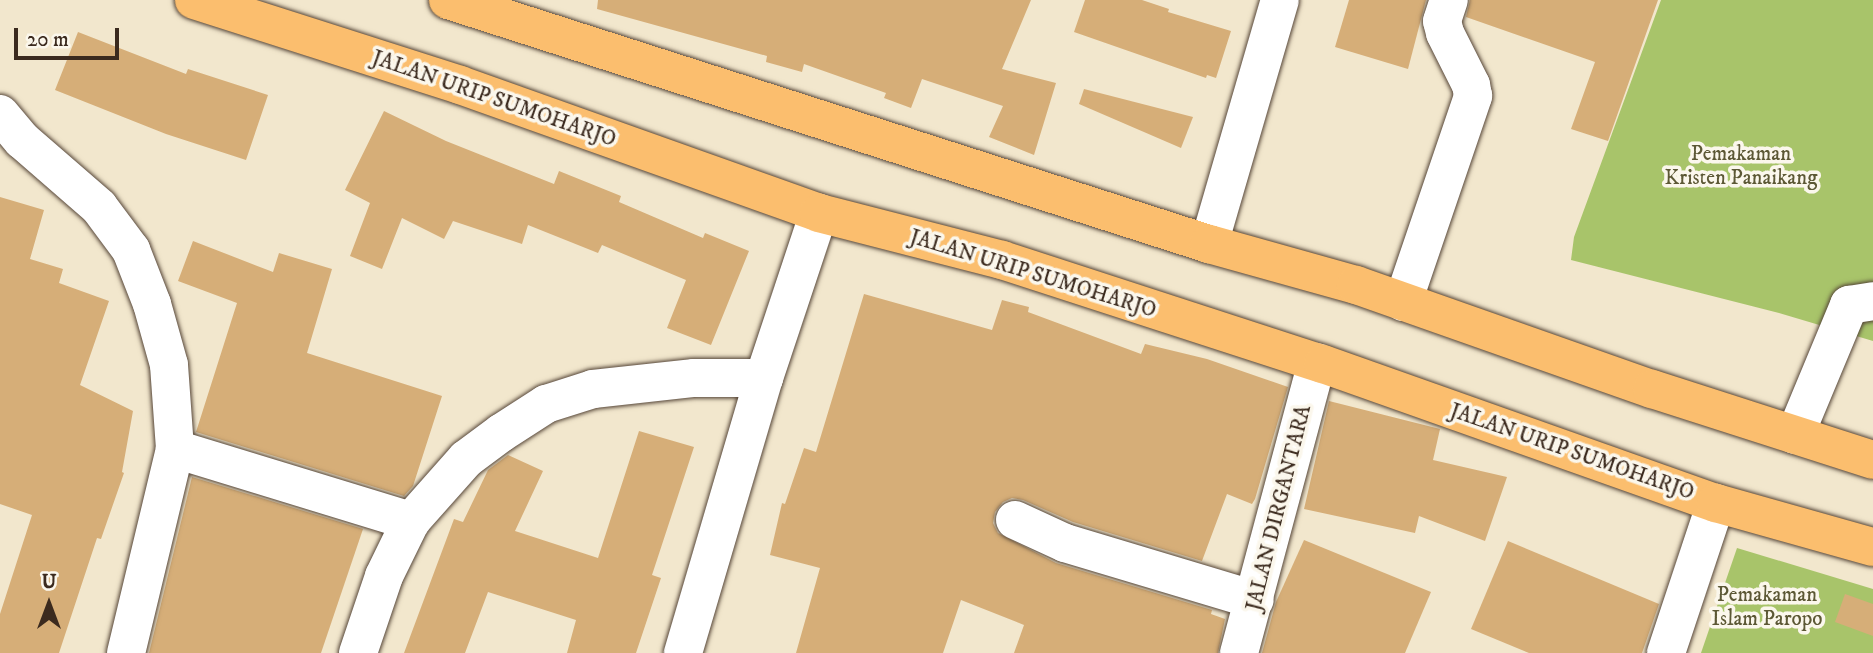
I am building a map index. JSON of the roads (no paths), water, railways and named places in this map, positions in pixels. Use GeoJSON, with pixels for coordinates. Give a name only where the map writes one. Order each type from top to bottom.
{"type":"FeatureCollection","features":[{"type":"Feature","properties":{"kind":"highway","name":"JALAN URIP SUMOHARJO"},"geometry":{"type":"LineString","coordinates":[[194,0],[460,85],[819,213],[1002,260],[1317,362],[1716,503],[1873,547]]}},
{"type":"Feature","properties":{"kind":"highway"},"geometry":{"type":"LineString","coordinates":[[466,3],[1209,244],[1403,302],[1873,460]]}},
{"type":"Feature","properties":{"kind":"street"},"geometry":{"type":"LineString","coordinates":[[1209,244],[1280,0]]}},
{"type":"Feature","properties":{"kind":"street"},"geometry":{"type":"LineString","coordinates":[[1403,302],[1473,96],[1471,85],[1445,33],[1442,21],[1449,0]]}},
{"type":"Feature","properties":{"kind":"street"},"geometry":{"type":"LineString","coordinates":[[0,114],[22,140],[99,207],[131,250],[152,304],[169,365],[175,449],[126,653]]}},
{"type":"Feature","properties":{"kind":"street"},"geometry":{"type":"LineString","coordinates":[[683,653],[764,378],[819,213]]}},
{"type":"Feature","properties":{"kind":"street"},"geometry":{"type":"LineString","coordinates":[[1795,435],[1849,305],[1873,301]]}},
{"type":"Feature","properties":{"kind":"street","name":"JALAN DIRGANTARA"},"geometry":{"type":"LineString","coordinates":[[1239,653],[1317,362]]}},
{"type":"Feature","properties":{"kind":"street"},"geometry":{"type":"LineString","coordinates":[[358,653],[384,576],[411,521],[466,459],[546,404],[593,389],[636,382],[694,377],[764,378]]}},
{"type":"Feature","properties":{"kind":"street"},"geometry":{"type":"LineString","coordinates":[[175,449],[411,521]]}},
{"type":"Feature","properties":{"kind":"street"},"geometry":{"type":"LineString","coordinates":[[1666,653],[1716,503]]}},
{"type":"Feature","properties":{"kind":"street"},"geometry":{"type":"LineString","coordinates":[[1015,520],[1065,543],[1255,600]]}},
{"type":"Feature","properties":{"kind":"park label","name":"Pemakaman Kristen Panaikang"},"geometry":{"type":"Point","coordinates":[1741,166]}},
{"type":"Feature","properties":{"kind":"park label","name":"Pemakaman Islam Paropo"},"geometry":{"type":"Point","coordinates":[1767,607]}}]}
